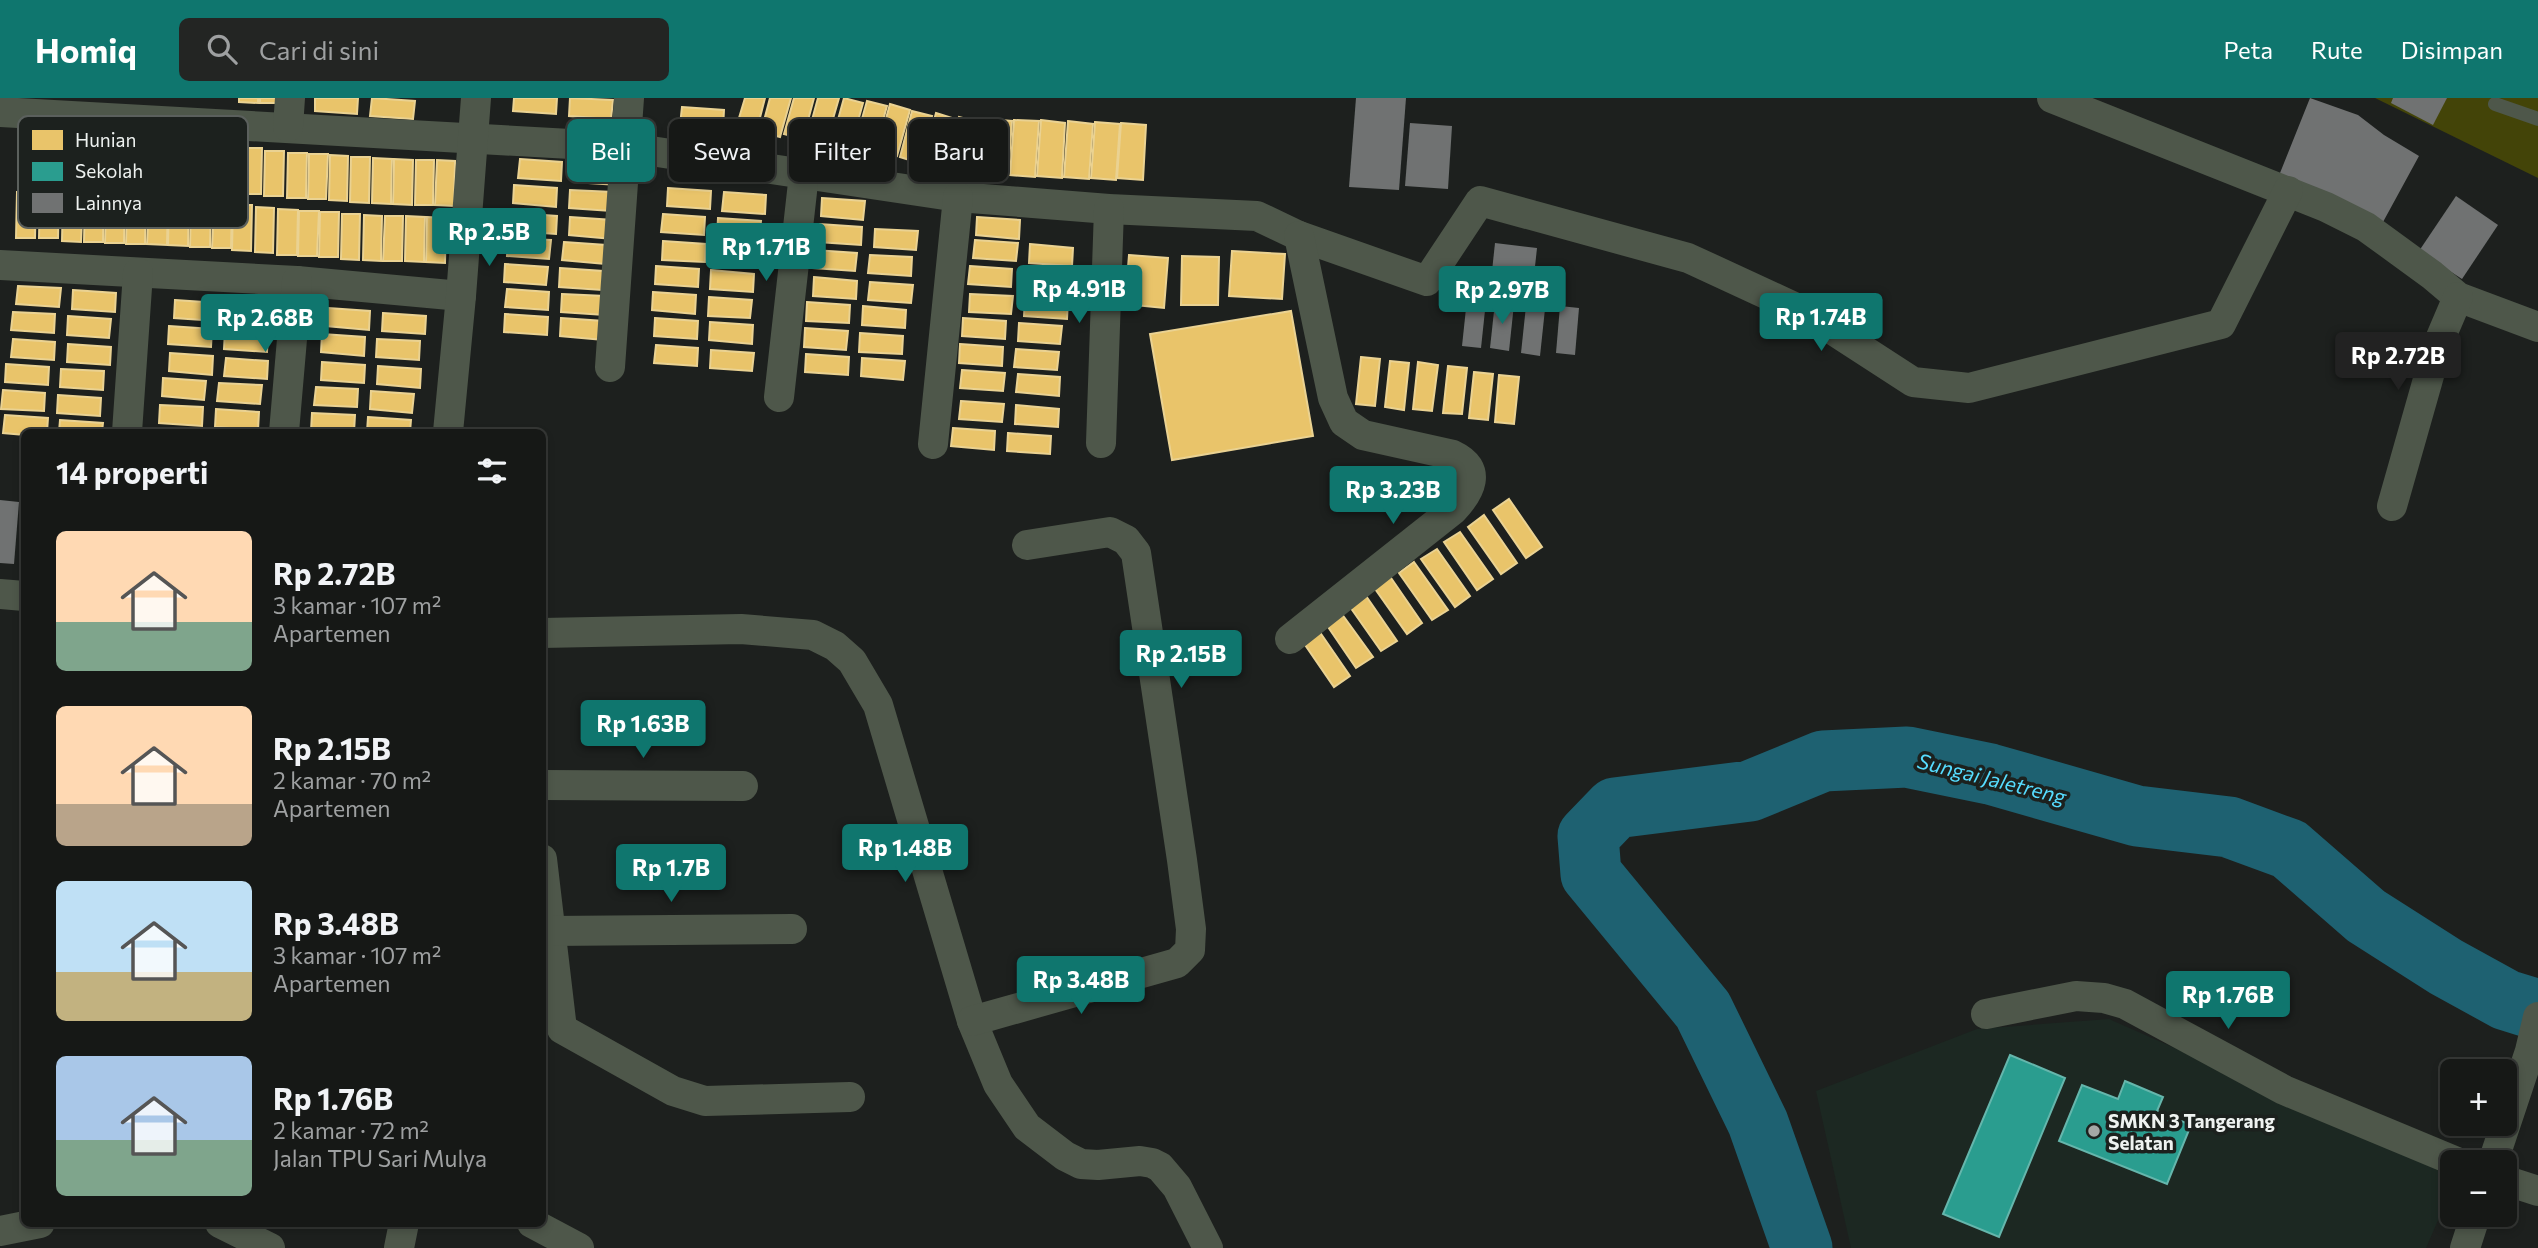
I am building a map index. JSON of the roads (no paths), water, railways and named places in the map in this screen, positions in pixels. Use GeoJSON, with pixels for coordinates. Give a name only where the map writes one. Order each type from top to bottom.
{"type":"FeatureCollection","features":[{"type":"Feature","properties":{"kind":"street"},"geometry":{"type":"LineString","coordinates":[[448,429],[476,98]]}},
{"type":"Feature","properties":{"kind":"street"},"geometry":{"type":"LineString","coordinates":[[627,119],[629,98]]}},
{"type":"Feature","properties":{"kind":"street"},"geometry":{"type":"LineString","coordinates":[[2052,98],[2326,207],[2366,227],[2432,275],[2458,298],[2538,327]]}},
{"type":"Feature","properties":{"kind":"street"},"geometry":{"type":"LineString","coordinates":[[0,113],[289,113],[473,138],[567,144]]}},
{"type":"Feature","properties":{"kind":"street"},"geometry":{"type":"LineString","coordinates":[[655,152],[789,172]]}},
{"type":"Feature","properties":{"kind":"street"},"geometry":{"type":"LineString","coordinates":[[610,368],[622,182]]}},
{"type":"Feature","properties":{"kind":"street"},"geometry":{"type":"LineString","coordinates":[[779,397],[803,182]]}},
{"type":"Feature","properties":{"kind":"street"},"geometry":{"type":"LineString","coordinates":[[858,182],[958,197],[1109,209],[1257,216],[1299,236],[1427,281],[1480,201],[1688,258],[1805,312],[1913,382],[1969,388],[2221,324],[2288,191]]}},
{"type":"Feature","properties":{"kind":"street"},"geometry":{"type":"LineString","coordinates":[[933,444],[958,197]]}},
{"type":"Feature","properties":{"kind":"street"},"geometry":{"type":"LineString","coordinates":[[1101,443],[1109,209]]}},
{"type":"Feature","properties":{"kind":"street"},"geometry":{"type":"LineString","coordinates":[[1290,639],[1453,510],[1467,495],[1471,479],[1465,461],[1453,456],[1371,439],[1344,422],[1333,398],[1299,236]]}},
{"type":"Feature","properties":{"kind":"street"},"geometry":{"type":"LineString","coordinates":[[0,265],[296,281],[461,296]]}},
{"type":"Feature","properties":{"kind":"street"},"geometry":{"type":"LineString","coordinates":[[127,429],[138,273]]}},
{"type":"Feature","properties":{"kind":"street"},"geometry":{"type":"LineString","coordinates":[[284,429],[296,281]]}},
{"type":"Feature","properties":{"kind":"street"},"geometry":{"type":"LineString","coordinates":[[2392,506],[2438,344],[2458,298]]}},
{"type":"Feature","properties":{"kind":"street"},"geometry":{"type":"LineString","coordinates":[[972,1021],[1177,963],[1190,950],[1191,929],[1182,860],[1136,553],[1126,540],[1110,532],[1027,545]]}},
{"type":"Feature","properties":{"kind":"street"},"geometry":{"type":"LineString","coordinates":[[0,594],[21,596]]}},
{"type":"Feature","properties":{"kind":"street"},"geometry":{"type":"LineString","coordinates":[[546,633],[741,629],[813,635],[835,646],[852,662],[878,705],[972,1021],[998,1084],[1027,1127],[1065,1156],[1081,1164],[1140,1161],[1160,1167],[1177,1187],[1208,1248]]}},
{"type":"Feature","properties":{"kind":"street"},"geometry":{"type":"LineString","coordinates":[[546,785],[743,786]]}},
{"type":"Feature","properties":{"kind":"street"},"geometry":{"type":"LineString","coordinates":[[546,895],[550,931],[552,1031],[673,1091],[705,1101],[850,1097]]}},
{"type":"Feature","properties":{"kind":"street"},"geometry":{"type":"LineString","coordinates":[[550,931],[792,929]]}},
{"type":"Feature","properties":{"kind":"street"},"geometry":{"type":"LineString","coordinates":[[1986,1014],[2076,996],[2104,998],[2125,1004],[2284,1090],[2440,1155]]}},
{"type":"Feature","properties":{"kind":"street"},"geometry":{"type":"LineString","coordinates":[[2497,1150],[2538,1017]]}},
{"type":"Feature","properties":{"kind":"street"},"geometry":{"type":"LineString","coordinates":[[2517,1184],[2538,1191]]}},
{"type":"Feature","properties":{"kind":"street"},"geometry":{"type":"LineString","coordinates":[[0,1231],[21,1227]]}},
{"type":"Feature","properties":{"kind":"street"},"geometry":{"type":"LineString","coordinates":[[228,1227],[270,1248]]}},
{"type":"Feature","properties":{"kind":"street"},"geometry":{"type":"LineString","coordinates":[[399,1248],[403,1227]]}},
{"type":"Feature","properties":{"kind":"street"},"geometry":{"type":"LineString","coordinates":[[540,1227],[579,1248]]}},
{"type":"Feature","properties":{"kind":"street"},"geometry":{"type":"LineString","coordinates":[[2465,1248],[2472,1227]]}},
{"type":"Feature","properties":{"kind":"lane"},"geometry":{"type":"LineString","coordinates":[[2495,104],[2538,119]]}},
{"type":"Feature","properties":{"kind":"waterway","name":"Sungai Jaletreng"},"geometry":{"type":"LineString","coordinates":[[1802,1248],[1758,1123],[1703,1010],[1591,874],[1588,836],[1615,808],[1750,791],[1823,761],[1907,757],[1990,774],[2137,816],[2229,827],[2289,849],[2366,916],[2446,967],[2506,1000],[2538,1010]]}},
{"type":"Feature","properties":{"kind":"place","name":"SMKN 3 Tangerang Selatan"},"geometry":{"type":"Point","coordinates":[2094,1131]}}]}
